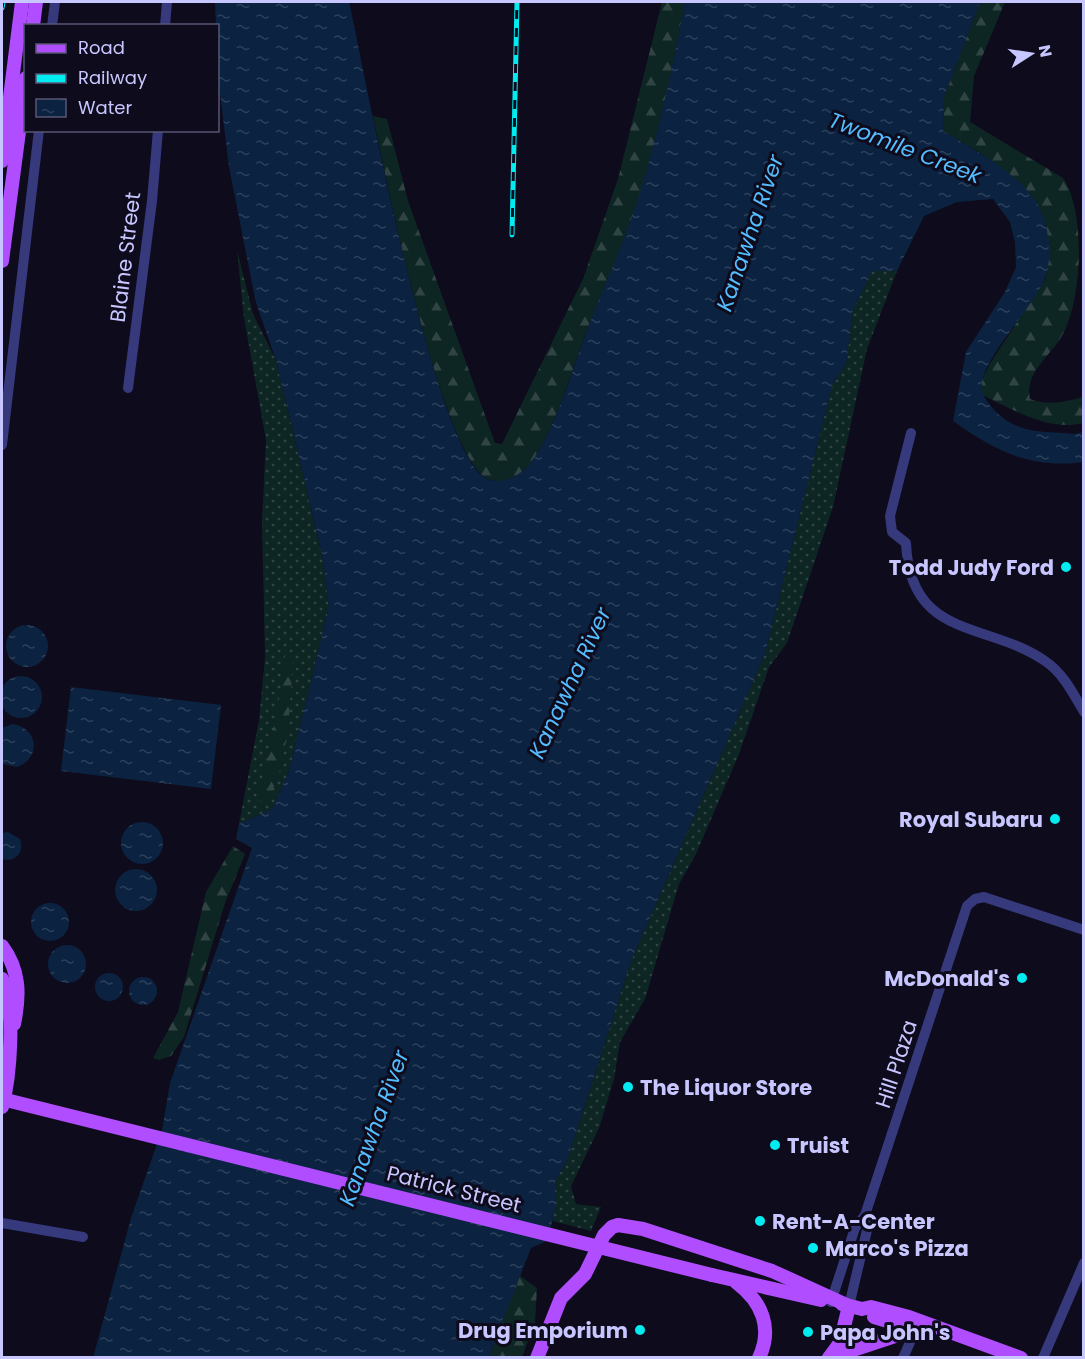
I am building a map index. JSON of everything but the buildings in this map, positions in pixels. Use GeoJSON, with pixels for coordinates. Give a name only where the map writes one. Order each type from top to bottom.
{"type":"FeatureCollection","features":[{"type":"Feature","properties":{"kind":"main road"},"geometry":{"type":"LineString","coordinates":[[2,161],[22,2]]}},
{"type":"Feature","properties":{"kind":"main road"},"geometry":{"type":"LineString","coordinates":[[33,24],[36,2]]}},
{"type":"Feature","properties":{"kind":"main road"},"geometry":{"type":"LineString","coordinates":[[2,261],[24,93]]}},
{"type":"Feature","properties":{"kind":"main road"},"geometry":{"type":"LineString","coordinates":[[2,946],[14,967],[18,992],[2,1107]]}},
{"type":"Feature","properties":{"kind":"main road"},"geometry":{"type":"LineString","coordinates":[[2,979],[7,993],[10,1041]]}},
{"type":"Feature","properties":{"kind":"main road","name":"Patrick Street"},"geometry":{"type":"LineString","coordinates":[[2,1099],[712,1275],[832,1300]]}},
{"type":"Feature","properties":{"kind":"main road"},"geometry":{"type":"LineString","coordinates":[[537,1358],[561,1298],[585,1274],[604,1235],[612,1227],[628,1225],[772,1271],[832,1300],[856,1308],[868,1316],[916,1329],[1001,1358]]}},
{"type":"Feature","properties":{"kind":"main road"},"geometry":{"type":"LineString","coordinates":[[733,1280],[753,1297],[762,1314],[765,1340],[759,1358]]}},
{"type":"Feature","properties":{"kind":"main road"},"geometry":{"type":"LineString","coordinates":[[856,1308],[871,1307],[909,1317],[1021,1358]]}},
{"type":"Feature","properties":{"kind":"main road"},"geometry":{"type":"LineString","coordinates":[[829,1358],[840,1343],[856,1308]]}},
{"type":"Feature","properties":{"kind":"main road"},"geometry":{"type":"LineString","coordinates":[[829,1358],[916,1329]]}},
{"type":"Feature","properties":{"kind":"street"},"geometry":{"type":"LineString","coordinates":[[52,24],[55,2]]}},
{"type":"Feature","properties":{"kind":"street"},"geometry":{"type":"LineString","coordinates":[[165,24],[167,2]]}},
{"type":"Feature","properties":{"kind":"street"},"geometry":{"type":"LineString","coordinates":[[2,445],[39,132]]}},
{"type":"Feature","properties":{"kind":"street","name":"Blaine Street"},"geometry":{"type":"LineString","coordinates":[[128,387],[152,201],[158,132]]}},
{"type":"Feature","properties":{"kind":"street"},"geometry":{"type":"LineString","coordinates":[[911,433],[890,516],[892,532],[906,543],[910,578],[924,599],[946,620],[1045,661],[1071,688],[1083,712]]}},
{"type":"Feature","properties":{"kind":"street","name":"Hill Plaza"},"geometry":{"type":"LineString","coordinates":[[832,1300],[855,1228],[866,1215],[967,906],[984,897],[1083,930]]}},
{"type":"Feature","properties":{"kind":"street","name":"Hill Plaza"},"geometry":{"type":"LineString","coordinates":[[856,1308],[868,1226],[866,1215]]}},
{"type":"Feature","properties":{"kind":"street"},"geometry":{"type":"LineString","coordinates":[[2,1222],[83,1238]]}},
{"type":"Feature","properties":{"kind":"street"},"geometry":{"type":"LineString","coordinates":[[1043,1358],[1083,1263]]}},
{"type":"Feature","properties":{"kind":"street"},"geometry":{"type":"LineString","coordinates":[[903,1358],[916,1329]]}},
{"type":"Feature","properties":{"kind":"green space"},"geometry":{"type":"Polygon","coordinates":[[[662,2],[685,2],[654,144],[628,228],[560,404],[537,453],[529,465],[516,476],[493,481],[488,479],[470,460],[452,422],[418,311],[373,116],[387,119],[408,201],[495,443],[502,444],[583,279],[618,179],[662,2]]]}},
{"type":"Feature","properties":{"kind":"green space"},"geometry":{"type":"Polygon","coordinates":[[[980,2],[1005,2],[974,76],[970,122],[1063,178],[1070,192],[1078,231],[1078,275],[1070,315],[1064,332],[1031,380],[1030,399],[1050,403],[1083,397],[1083,423],[1070,425],[1044,422],[982,395],[981,382],[989,365],[1046,278],[1049,251],[1046,226],[1034,199],[1012,177],[979,152],[943,131],[944,97],[980,2]]]}},
{"type":"Feature","properties":{"kind":"green space"},"geometry":{"type":"Polygon","coordinates":[[[237,250],[253,314],[276,360],[322,555],[329,607],[289,771],[272,809],[239,824],[259,720],[265,657],[262,522],[266,440],[244,318],[237,250]]]}},
{"type":"Feature","properties":{"kind":"green space"},"geometry":{"type":"Polygon","coordinates":[[[872,270],[897,271],[867,349],[833,507],[787,643],[769,667],[739,754],[696,854],[679,884],[645,999],[620,1042],[614,1079],[599,1128],[571,1186],[576,1204],[601,1207],[591,1231],[553,1221],[555,1181],[567,1161],[631,961],[765,654],[832,385],[846,364],[853,309],[872,270]]]}},
{"type":"Feature","properties":{"kind":"green space"},"geometry":{"type":"Polygon","coordinates":[[[285,655],[292,659],[292,673],[283,757],[271,792],[263,802],[257,801],[277,714],[285,655]]]}},
{"type":"Feature","properties":{"kind":"green space"},"geometry":{"type":"Polygon","coordinates":[[[233,846],[245,854],[225,903],[184,1037],[171,1056],[159,1060],[153,1058],[178,1012],[206,892],[233,846]]]}},
{"type":"Feature","properties":{"kind":"green space"},"geometry":{"type":"Polygon","coordinates":[[[519,1275],[537,1288],[535,1322],[522,1357],[489,1358],[519,1275]]]}},
{"type":"Feature","properties":{"kind":"water"},"geometry":{"type":"Polygon","coordinates":[[[215,2],[349,2],[404,258],[424,336],[445,404],[467,454],[487,479],[493,481],[510,478],[521,473],[529,465],[546,437],[561,403],[641,189],[666,96],[685,2],[980,2],[944,97],[943,131],[992,161],[1016,179],[1034,199],[1046,226],[1049,259],[1045,278],[1031,303],[991,360],[985,372],[982,389],[987,401],[998,414],[1018,426],[1028,430],[1075,434],[1083,432],[1083,462],[1047,463],[1014,455],[984,441],[953,421],[966,352],[1005,292],[1016,267],[1015,242],[1010,222],[993,199],[957,202],[924,216],[897,271],[872,271],[853,309],[846,364],[832,385],[765,654],[631,961],[567,1161],[555,1181],[555,1211],[547,1241],[531,1248],[489,1357],[93,1358],[131,1218],[162,1130],[170,1083],[252,848],[236,839],[239,824],[272,809],[289,771],[329,607],[322,554],[276,360],[256,303],[229,167],[219,85],[219,24],[216,24],[215,2]]]}},
{"type":"Feature","properties":{"kind":"water"},"geometry":{"type":"Polygon","coordinates":[[[27,625],[35,626],[42,631],[47,638],[47,654],[42,661],[35,666],[27,667],[19,666],[12,661],[7,654],[6,646],[7,638],[12,631],[19,626],[27,625]]]}},
{"type":"Feature","properties":{"kind":"water"},"geometry":{"type":"Polygon","coordinates":[[[21,676],[29,677],[36,682],[41,689],[41,705],[36,712],[29,717],[21,718],[13,717],[6,712],[1,705],[0,697],[1,689],[6,682],[13,677],[21,676]]]}},
{"type":"Feature","properties":{"kind":"water"},"geometry":{"type":"Polygon","coordinates":[[[71,687],[221,705],[211,789],[61,771],[71,687]]]}},
{"type":"Feature","properties":{"kind":"water"},"geometry":{"type":"Polygon","coordinates":[[[12,724],[21,726],[27,731],[34,743],[30,757],[17,767],[2,764],[2,728],[12,724]]]}},
{"type":"Feature","properties":{"kind":"water"},"geometry":{"type":"Polygon","coordinates":[[[142,822],[150,823],[157,828],[162,835],[162,851],[157,858],[150,863],[142,864],[134,863],[127,858],[122,851],[121,843],[122,835],[127,828],[134,823],[142,822]]]}},
{"type":"Feature","properties":{"kind":"water"},"geometry":{"type":"Polygon","coordinates":[[[8,832],[20,839],[21,848],[15,858],[7,860],[2,859],[2,833],[8,832]]]}},
{"type":"Feature","properties":{"kind":"water"},"geometry":{"type":"Polygon","coordinates":[[[136,869],[144,870],[151,875],[156,882],[156,898],[151,905],[144,910],[136,911],[128,910],[121,905],[116,898],[115,890],[116,882],[121,875],[128,870],[136,869]]]}},
{"type":"Feature","properties":{"kind":"water"},"geometry":{"type":"Polygon","coordinates":[[[50,903],[63,909],[69,922],[63,935],[50,941],[37,935],[31,922],[37,909],[50,903]]]}},
{"type":"Feature","properties":{"kind":"water"},"geometry":{"type":"Polygon","coordinates":[[[67,945],[80,951],[86,964],[80,977],[67,983],[54,977],[48,964],[54,951],[67,945]]]}},
{"type":"Feature","properties":{"kind":"water"},"geometry":{"type":"Polygon","coordinates":[[[109,973],[119,977],[123,987],[119,997],[109,1001],[99,997],[95,987],[99,977],[109,973]]]}},
{"type":"Feature","properties":{"kind":"water"},"geometry":{"type":"Polygon","coordinates":[[[143,977],[153,981],[157,991],[153,1001],[143,1005],[133,1001],[129,991],[133,981],[143,977]]]}},
{"type":"Feature","properties":{"kind":"railway"},"geometry":{"type":"LineString","coordinates":[[2,8],[3,2]]}},
{"type":"Feature","properties":{"kind":"railway"},"geometry":{"type":"LineString","coordinates":[[512,235],[517,2]]}},
{"type":"Feature","properties":{"kind":"place","name":"Todd Judy Ford"},"geometry":{"type":"Point","coordinates":[1066,567]}},
{"type":"Feature","properties":{"kind":"place","name":"Royal Subaru"},"geometry":{"type":"Point","coordinates":[1055,819]}},
{"type":"Feature","properties":{"kind":"place","name":"McDonald's"},"geometry":{"type":"Point","coordinates":[1022,978]}},
{"type":"Feature","properties":{"kind":"place","name":"The Liquor Store"},"geometry":{"type":"Point","coordinates":[628,1087]}},
{"type":"Feature","properties":{"kind":"place","name":"Truist"},"geometry":{"type":"Point","coordinates":[775,1145]}},
{"type":"Feature","properties":{"kind":"place","name":"Rent-A-Center"},"geometry":{"type":"Point","coordinates":[760,1221]}},
{"type":"Feature","properties":{"kind":"place","name":"Marco's Pizza"},"geometry":{"type":"Point","coordinates":[813,1248]}},
{"type":"Feature","properties":{"kind":"place","name":"Drug Emporium"},"geometry":{"type":"Point","coordinates":[640,1330]}},
{"type":"Feature","properties":{"kind":"place","name":"Papa John's"},"geometry":{"type":"Point","coordinates":[808,1332]}},
{"type":"Feature","properties":{"kind":"water label","name":"Twomile Creek"},"geometry":{"type":"Point","coordinates":[905,148]}},
{"type":"Feature","properties":{"kind":"water label","name":"Kanawha River"},"geometry":{"type":"Point","coordinates":[750,233]}},
{"type":"Feature","properties":{"kind":"water label","name":"Kanawha River"},"geometry":{"type":"Point","coordinates":[570,683]}},
{"type":"Feature","properties":{"kind":"water label","name":"Kanawha River"},"geometry":{"type":"Point","coordinates":[374,1128]}}]}
